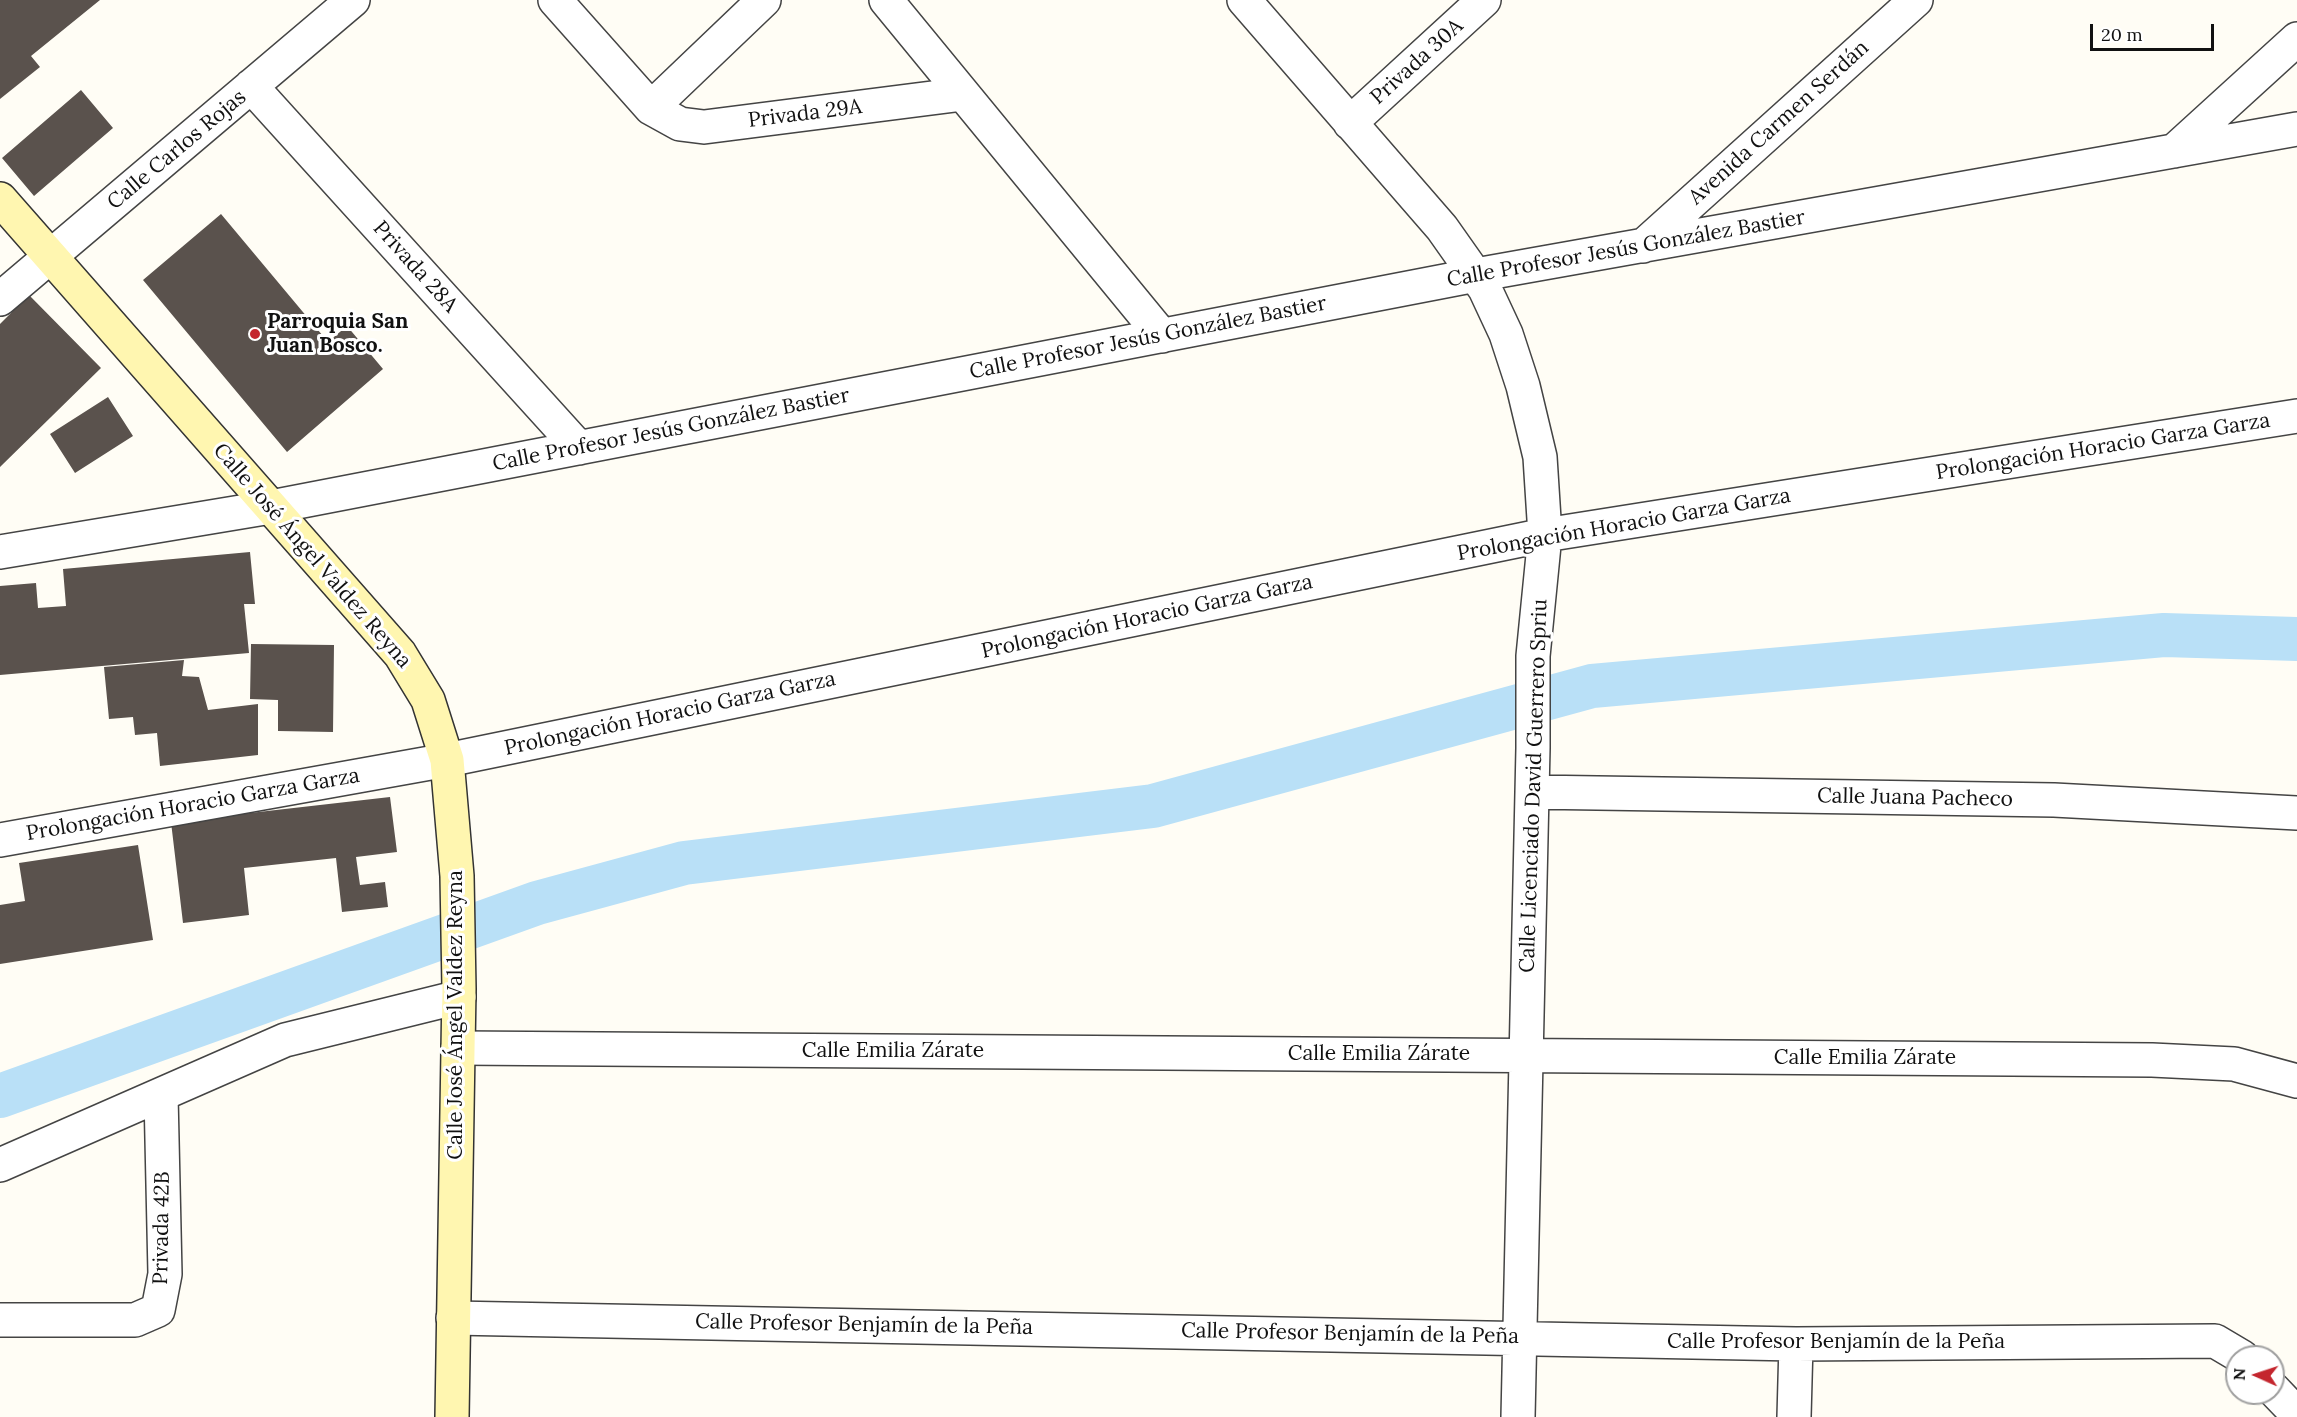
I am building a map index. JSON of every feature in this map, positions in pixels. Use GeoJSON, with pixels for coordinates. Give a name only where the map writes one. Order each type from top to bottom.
{"type":"FeatureCollection","features":[{"type":"Feature","properties":{"kind":"street","name":"Calle Carlos Rojas"},"geometry":{"type":"LineString","coordinates":[[0,299],[352,0]]}},
{"type":"Feature","properties":{"kind":"street","name":"Privada 29A"},"geometry":{"type":"LineString","coordinates":[[555,0],[651,108],[680,124],[704,127],[963,94]]}},
{"type":"Feature","properties":{"kind":"street"},"geometry":{"type":"LineString","coordinates":[[651,108],[764,0]]}},
{"type":"Feature","properties":{"kind":"street"},"geometry":{"type":"LineString","coordinates":[[886,0],[1162,336]]}},
{"type":"Feature","properties":{"kind":"street","name":"Calle Licenciado David Guerrero Spriu"},"geometry":{"type":"LineString","coordinates":[[1244,0],[1442,228],[1476,275],[1506,334],[1523,386],[1540,456],[1545,535],[1533,656],[1533,748],[1518,1417]]}},
{"type":"Feature","properties":{"kind":"street","name":"Privada 30A"},"geometry":{"type":"LineString","coordinates":[[1350,123],[1485,0]]}},
{"type":"Feature","properties":{"kind":"street","name":"Avenida Carmen Serdán"},"geometry":{"type":"LineString","coordinates":[[1643,246],[1916,0]]}},
{"type":"Feature","properties":{"kind":"street"},"geometry":{"type":"LineString","coordinates":[[2174,151],[2297,39]]}},
{"type":"Feature","properties":{"kind":"street","name":"Privada 28A"},"geometry":{"type":"LineString","coordinates":[[251,86],[579,448]]}},
{"type":"Feature","properties":{"kind":"street","name":"Calle Profesor Jesús González Bastier"},"geometry":{"type":"LineString","coordinates":[[0,552],[271,507],[1476,275],[2297,129]]}},
{"type":"Feature","properties":{"kind":"street","name":"Calle José Ángel Valdez Reyna"},"geometry":{"type":"LineString","coordinates":[[0,199],[400,654],[428,700],[447,760],[457,876],[459,993],[452,1417]]}},
{"type":"Feature","properties":{"kind":"street","name":"Prolongación Horacio Garza Garza"},"geometry":{"type":"LineString","coordinates":[[0,840],[447,760],[1545,535],[2297,416]]}},
{"type":"Feature","properties":{"kind":"street","name":"Calle Juana Pacheco"},"geometry":{"type":"LineString","coordinates":[[1532,792],[2054,800],[2297,813]]}},
{"type":"Feature","properties":{"kind":"street"},"geometry":{"type":"LineString","coordinates":[[0,1165],[285,1040],[459,993]]}},
{"type":"Feature","properties":{"kind":"street","name":"Calle Emilia Zárate"},"geometry":{"type":"LineString","coordinates":[[458,1048],[2152,1060],[2234,1064],[2297,1081]]}},
{"type":"Feature","properties":{"kind":"street","name":"Privada 42B"},"geometry":{"type":"LineString","coordinates":[[0,1320],[135,1320],[158,1310],[165,1274],[161,1095]]}},
{"type":"Feature","properties":{"kind":"street","name":"Calle Profesor Benjamín de la Peña"},"geometry":{"type":"LineString","coordinates":[[453,1318],[1796,1344],[2215,1341],[2225,1347]]}},
{"type":"Feature","properties":{"kind":"street"},"geometry":{"type":"LineString","coordinates":[[1794,1417],[1796,1344]]}},
{"type":"Feature","properties":{"kind":"street"},"geometry":{"type":"LineString","coordinates":[[2285,1402],[2297,1414]]}},
{"type":"Feature","properties":{"kind":"building"},"geometry":{"type":"Polygon","coordinates":[[[0,0],[100,0],[31,56],[40,67],[0,99],[0,0]]]}},
{"type":"Feature","properties":{"kind":"building"},"geometry":{"type":"Polygon","coordinates":[[[81,90],[113,128],[34,196],[2,158],[81,90]]]}},
{"type":"Feature","properties":{"kind":"building","name":"Parroquia San Juan Bosco."},"geometry":{"type":"Polygon","coordinates":[[[221,214],[328,342],[347,326],[383,369],[287,452],[143,280],[221,214]]]}},
{"type":"Feature","properties":{"kind":"building"},"geometry":{"type":"Polygon","coordinates":[[[29,295],[101,368],[0,467],[0,324],[29,295]]]}},
{"type":"Feature","properties":{"kind":"building"},"geometry":{"type":"Polygon","coordinates":[[[108,397],[133,436],[75,473],[50,434],[108,397]]]}},
{"type":"Feature","properties":{"kind":"building"},"geometry":{"type":"Polygon","coordinates":[[[250,552],[255,604],[244,604],[249,653],[0,675],[0,586],[36,583],[38,608],[66,606],[63,569],[250,552]]]}},
{"type":"Feature","properties":{"kind":"building"},"geometry":{"type":"Polygon","coordinates":[[[251,644],[334,645],[333,732],[278,731],[278,700],[250,699],[251,644]]]}},
{"type":"Feature","properties":{"kind":"building"},"geometry":{"type":"Polygon","coordinates":[[[184,660],[182,676],[199,677],[208,710],[258,704],[258,755],[160,766],[157,733],[135,735],[133,717],[109,719],[104,667],[184,660]]]}},
{"type":"Feature","properties":{"kind":"building"},"geometry":{"type":"Polygon","coordinates":[[[390,797],[397,852],[356,857],[360,885],[385,882],[388,907],[342,912],[336,858],[244,868],[249,915],[183,923],[171,822],[390,797]]]}},
{"type":"Feature","properties":{"kind":"building"},"geometry":{"type":"Polygon","coordinates":[[[138,845],[153,940],[0,964],[0,905],[25,901],[19,863],[138,845]]]}},
{"type":"Feature","properties":{"kind":"waterway"},"geometry":{"type":"LineString","coordinates":[[0,1096],[537,903],[684,863],[1153,806],[1592,686],[2164,635],[2297,639]]}},
{"type":"Feature","properties":{"kind":"place","name":"Parroquia San Juan Bosco."},"geometry":{"type":"Point","coordinates":[255,334]}}]}
